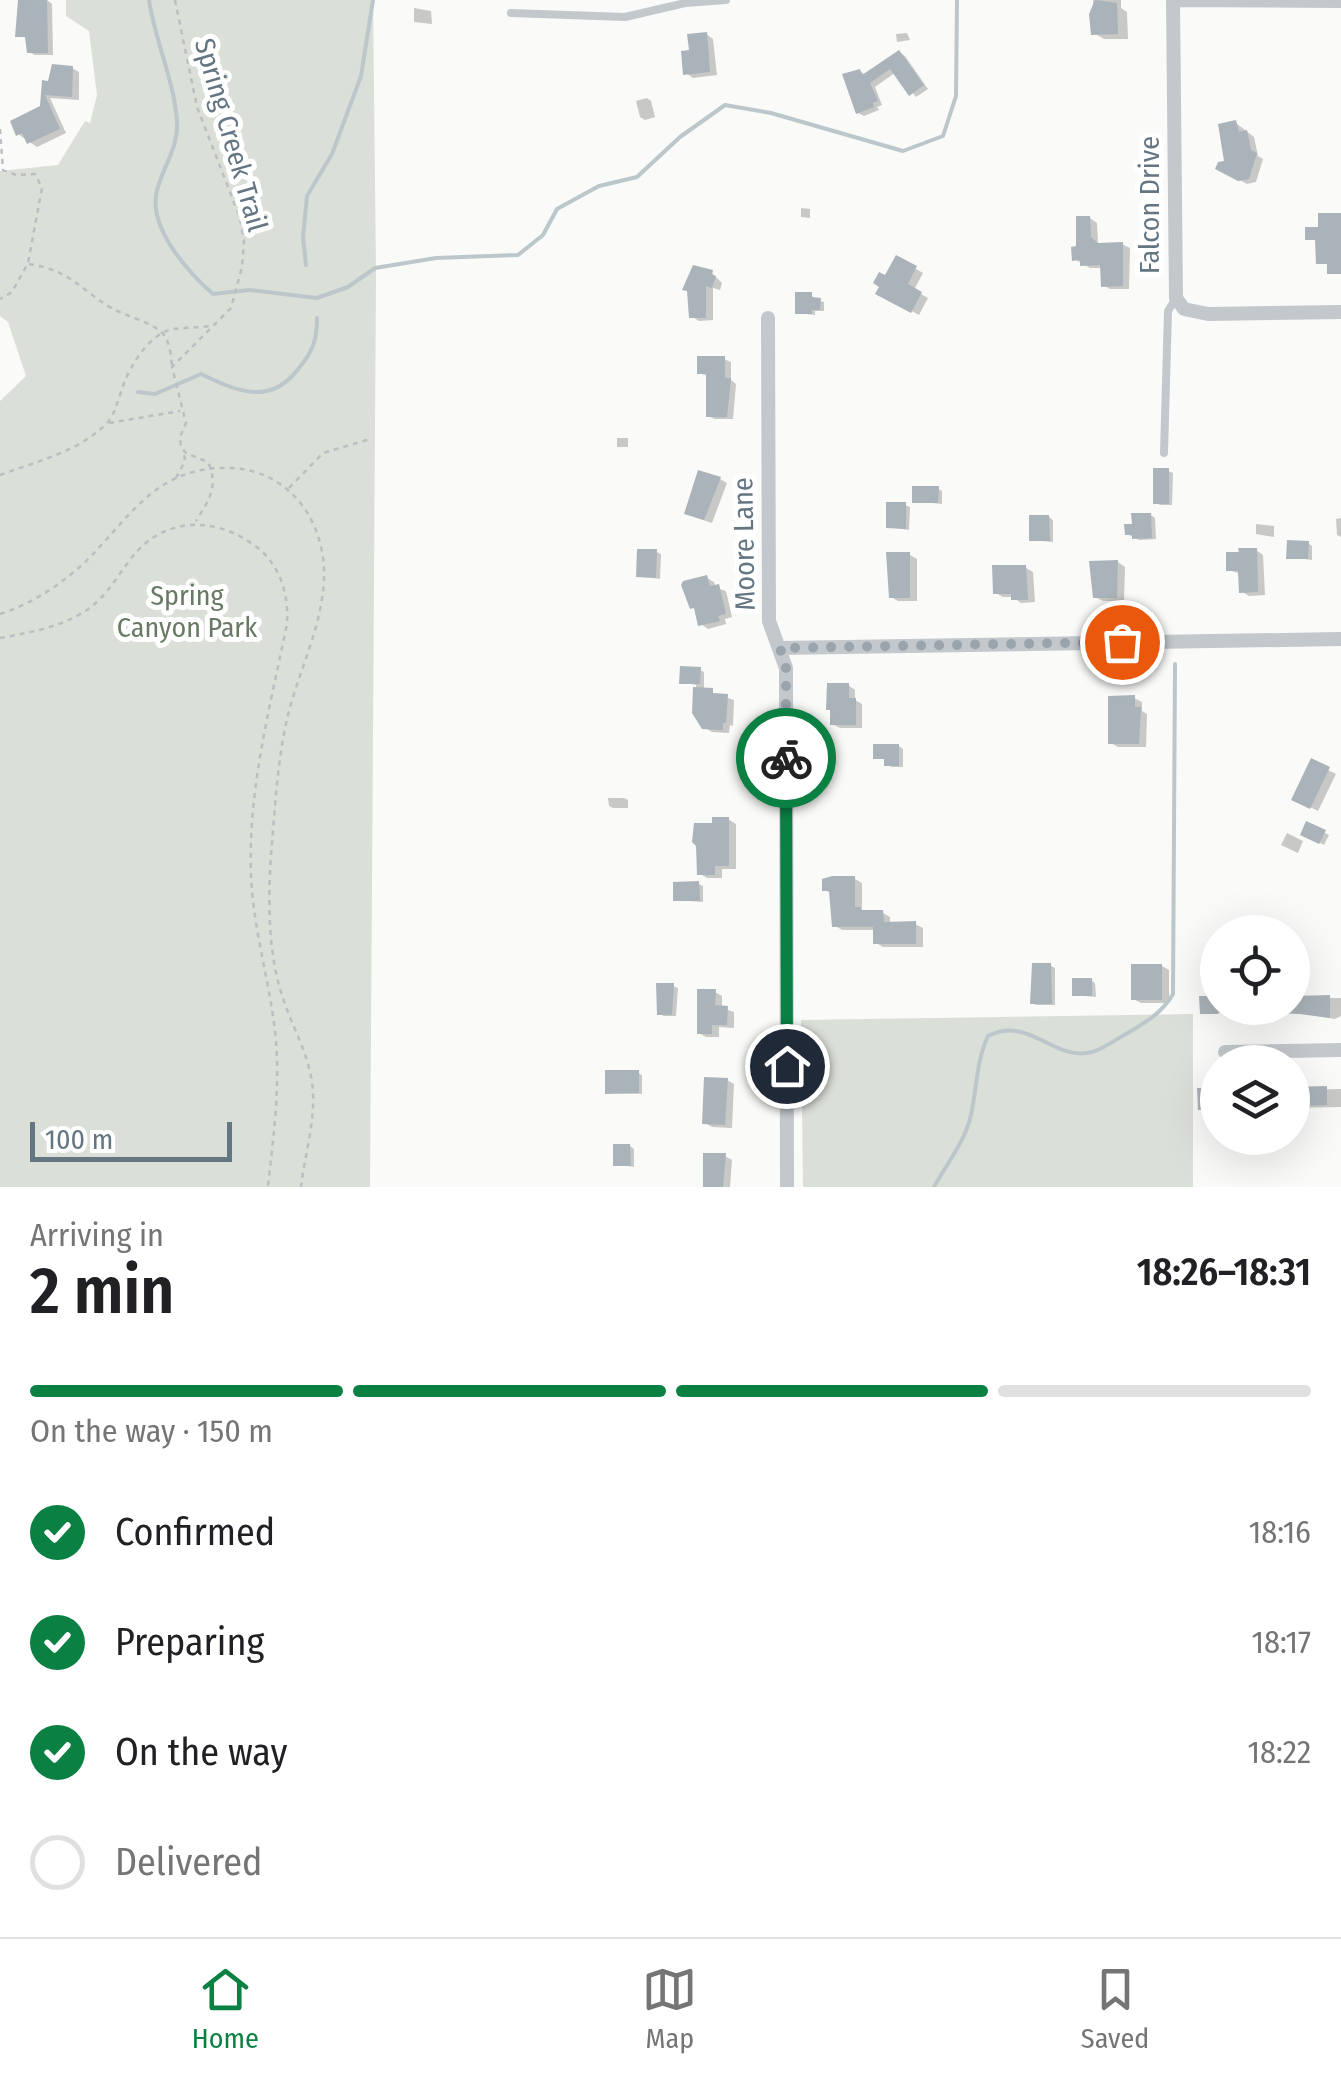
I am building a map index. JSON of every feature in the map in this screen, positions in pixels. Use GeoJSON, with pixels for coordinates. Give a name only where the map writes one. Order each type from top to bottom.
{"type":"FeatureCollection","features":[{"type":"Feature","properties":{"kind":"street"},"geometry":{"type":"LineString","coordinates":[[1173,0],[1341,1]]}},
{"type":"Feature","properties":{"kind":"street","name":"Falcon Drive"},"geometry":{"type":"LineString","coordinates":[[1173,0],[1176,298],[1184,309],[1208,314],[1341,312]]}},
{"type":"Feature","properties":{"kind":"street","name":"Moore Lane"},"geometry":{"type":"LineString","coordinates":[[768,318],[769,621],[786,668],[787,1187]]}},
{"type":"Feature","properties":{"kind":"street"},"geometry":{"type":"LineString","coordinates":[[780,648],[1341,639]]}},
{"type":"Feature","properties":{"kind":"street"},"geometry":{"type":"LineString","coordinates":[[1310,1051],[1341,1050]]}},
{"type":"Feature","properties":{"kind":"lane"},"geometry":{"type":"LineString","coordinates":[[511,14],[625,17],[726,0]]}},
{"type":"Feature","properties":{"kind":"lane"},"geometry":{"type":"LineString","coordinates":[[1164,452],[1168,311],[1176,298]]}},
{"type":"Feature","properties":{"kind":"path","name":"Spring Creek Trail"},"geometry":{"type":"LineString","coordinates":[[172,366],[227,314],[236,294],[243,252],[241,222],[198,108],[175,0]]}},
{"type":"Feature","properties":{"kind":"path"},"geometry":{"type":"LineString","coordinates":[[0,129],[3,170],[16,176],[35,174],[42,188],[28,264],[12,292],[0,299]]}},
{"type":"Feature","properties":{"kind":"path"},"geometry":{"type":"LineString","coordinates":[[28,264],[70,276],[112,308],[163,333],[186,423],[180,442],[184,461],[175,480]]}},
{"type":"Feature","properties":{"kind":"path"},"geometry":{"type":"LineString","coordinates":[[108,424],[130,372],[148,345],[168,330],[212,326],[227,314]]}},
{"type":"Feature","properties":{"kind":"path"},"geometry":{"type":"LineString","coordinates":[[0,475],[61,453],[108,424],[182,410]]}},
{"type":"Feature","properties":{"kind":"path"},"geometry":{"type":"LineString","coordinates":[[288,488],[323,454],[370,439]]}},
{"type":"Feature","properties":{"kind":"path"},"geometry":{"type":"LineString","coordinates":[[184,452],[204,458],[211,469],[212,496],[196,522]]}},
{"type":"Feature","properties":{"kind":"path"},"geometry":{"type":"LineString","coordinates":[[0,614],[24,606],[64,580],[130,510],[160,486],[211,469],[259,473],[288,488],[312,521],[324,569],[320,609],[284,739],[270,881],[277,978],[309,1068],[314,1101],[302,1187]]}},
{"type":"Feature","properties":{"kind":"path"},"geometry":{"type":"LineString","coordinates":[[0,638],[56,625],[82,613],[112,588],[143,546],[166,532],[196,522],[235,533],[257,546],[273,564],[286,599],[287,624],[258,765],[252,826],[254,916],[278,1070],[268,1187]]}},
{"type":"Feature","properties":{"kind":"green space","name":"Spring Canyon Park"},"geometry":{"type":"Polygon","coordinates":[[[66,0],[373,0],[376,274],[370,1187],[0,1187],[0,401],[26,376],[8,322],[0,316],[0,171],[58,165],[85,121],[90,123],[97,95],[89,31],[66,16],[66,0]]]}},
{"type":"Feature","properties":{"kind":"green space"},"geometry":{"type":"Polygon","coordinates":[[[1193,1014],[1193,1187],[803,1187],[801,1020],[1193,1014]]]}},
{"type":"Feature","properties":{"kind":"building"},"geometry":{"type":"Polygon","coordinates":[[[18,0],[47,0],[48,53],[27,53],[25,37],[15,37],[18,0]]]}},
{"type":"Feature","properties":{"kind":"building"},"geometry":{"type":"Polygon","coordinates":[[[1095,0],[1117,3],[1118,34],[1091,35],[1089,14],[1095,0]]]}},
{"type":"Feature","properties":{"kind":"building"},"geometry":{"type":"Polygon","coordinates":[[[707,32],[710,72],[683,75],[681,51],[689,50],[687,34],[707,32]]]}},
{"type":"Feature","properties":{"kind":"building"},"geometry":{"type":"Polygon","coordinates":[[[899,50],[924,85],[909,96],[890,69],[870,83],[878,101],[873,103],[874,107],[856,114],[842,74],[860,69],[862,75],[899,50]]]}},
{"type":"Feature","properties":{"kind":"building"},"geometry":{"type":"Polygon","coordinates":[[[52,64],[73,66],[72,97],[45,95],[60,129],[27,144],[22,133],[16,136],[10,121],[40,106],[42,80],[48,81],[52,64]]]}},
{"type":"Feature","properties":{"kind":"building"},"geometry":{"type":"Polygon","coordinates":[[[1236,120],[1239,132],[1247,130],[1251,150],[1257,153],[1249,179],[1238,181],[1215,169],[1218,162],[1224,161],[1218,124],[1236,120]]]}},
{"type":"Feature","properties":{"kind":"building"},"geometry":{"type":"Polygon","coordinates":[[[1318,213],[1341,213],[1341,274],[1327,274],[1327,264],[1316,264],[1315,240],[1305,240],[1305,227],[1318,227],[1318,213]]]}},
{"type":"Feature","properties":{"kind":"building"},"geometry":{"type":"Polygon","coordinates":[[[1076,216],[1090,216],[1091,237],[1098,243],[1123,242],[1123,286],[1101,287],[1100,265],[1080,266],[1080,260],[1072,261],[1076,216]]]}},
{"type":"Feature","properties":{"kind":"building"},"geometry":{"type":"Polygon","coordinates":[[[896,255],[917,266],[908,284],[922,292],[911,313],[875,294],[879,287],[873,283],[879,272],[885,275],[896,255]]]}},
{"type":"Feature","properties":{"kind":"building"},"geometry":{"type":"Polygon","coordinates":[[[693,265],[713,270],[712,275],[716,276],[712,288],[706,286],[706,318],[689,318],[687,291],[682,290],[693,265]]]}},
{"type":"Feature","properties":{"kind":"building"},"geometry":{"type":"Polygon","coordinates":[[[795,292],[812,292],[812,297],[821,298],[820,310],[795,314],[795,292]]]}},
{"type":"Feature","properties":{"kind":"building"},"geometry":{"type":"Polygon","coordinates":[[[697,356],[725,356],[725,378],[731,378],[727,417],[706,417],[706,374],[697,374],[697,356]]]}},
{"type":"Feature","properties":{"kind":"building"},"geometry":{"type":"Polygon","coordinates":[[[1153,468],[1169,468],[1169,504],[1153,504],[1153,468]]]}},
{"type":"Feature","properties":{"kind":"building"},"geometry":{"type":"Polygon","coordinates":[[[698,470],[721,477],[704,520],[684,514],[698,470]]]}},
{"type":"Feature","properties":{"kind":"building"},"geometry":{"type":"Polygon","coordinates":[[[912,486],[939,486],[938,503],[912,503],[912,486]]]}},
{"type":"Feature","properties":{"kind":"building"},"geometry":{"type":"Polygon","coordinates":[[[886,502],[906,502],[906,529],[886,528],[886,502]]]}},
{"type":"Feature","properties":{"kind":"building"},"geometry":{"type":"Polygon","coordinates":[[[1131,513],[1151,513],[1152,538],[1132,539],[1132,535],[1125,535],[1124,524],[1132,524],[1131,513]]]}},
{"type":"Feature","properties":{"kind":"building"},"geometry":{"type":"Polygon","coordinates":[[[1029,515],[1049,515],[1050,541],[1029,541],[1029,515]]]}},
{"type":"Feature","properties":{"kind":"building"},"geometry":{"type":"Polygon","coordinates":[[[1287,540],[1309,541],[1308,559],[1286,559],[1287,540]]]}},
{"type":"Feature","properties":{"kind":"building"},"geometry":{"type":"Polygon","coordinates":[[[1238,548],[1257,548],[1258,592],[1239,593],[1238,571],[1226,571],[1226,552],[1239,552],[1238,548]]]}},
{"type":"Feature","properties":{"kind":"building"},"geometry":{"type":"Polygon","coordinates":[[[637,549],[657,549],[656,578],[636,577],[637,549]]]}},
{"type":"Feature","properties":{"kind":"building"},"geometry":{"type":"Polygon","coordinates":[[[886,552],[910,552],[910,598],[889,598],[886,552]]]}},
{"type":"Feature","properties":{"kind":"building"},"geometry":{"type":"Polygon","coordinates":[[[1118,560],[1117,598],[1093,598],[1089,561],[1118,560]]]}},
{"type":"Feature","properties":{"kind":"building"},"geometry":{"type":"Polygon","coordinates":[[[992,565],[1026,565],[1028,600],[1011,600],[1011,594],[993,594],[992,565]]]}},
{"type":"Feature","properties":{"kind":"building"},"geometry":{"type":"Polygon","coordinates":[[[707,575],[710,586],[719,584],[726,614],[718,616],[720,621],[698,626],[694,608],[690,609],[681,585],[683,581],[707,575]]]}},
{"type":"Feature","properties":{"kind":"building"},"geometry":{"type":"Polygon","coordinates":[[[680,666],[701,667],[700,684],[679,684],[680,666]]]}},
{"type":"Feature","properties":{"kind":"building"},"geometry":{"type":"Polygon","coordinates":[[[827,683],[849,683],[849,698],[856,698],[856,725],[830,725],[827,683]]]}},
{"type":"Feature","properties":{"kind":"building"},"geometry":{"type":"Polygon","coordinates":[[[693,687],[728,694],[723,730],[702,729],[692,713],[693,687]]]}},
{"type":"Feature","properties":{"kind":"building"},"geometry":{"type":"Polygon","coordinates":[[[1135,695],[1135,707],[1141,707],[1139,744],[1108,744],[1108,696],[1135,695]]]}},
{"type":"Feature","properties":{"kind":"building"},"geometry":{"type":"Polygon","coordinates":[[[873,744],[899,744],[899,766],[884,766],[884,759],[873,759],[873,744]]]}},
{"type":"Feature","properties":{"kind":"building"},"geometry":{"type":"Polygon","coordinates":[[[1311,758],[1330,767],[1310,809],[1291,800],[1311,758]]]}},
{"type":"Feature","properties":{"kind":"building"},"geometry":{"type":"Polygon","coordinates":[[[712,817],[729,817],[729,866],[715,866],[715,875],[697,875],[696,846],[692,842],[694,823],[712,823],[712,817]]]}},
{"type":"Feature","properties":{"kind":"building"},"geometry":{"type":"Polygon","coordinates":[[[1306,821],[1326,830],[1319,844],[1300,835],[1306,821]]]}},
{"type":"Feature","properties":{"kind":"building"},"geometry":{"type":"Polygon","coordinates":[[[855,876],[855,907],[883,910],[884,922],[916,921],[916,944],[873,944],[873,927],[832,927],[829,891],[822,891],[822,879],[855,876]]]}},
{"type":"Feature","properties":{"kind":"building"},"geometry":{"type":"Polygon","coordinates":[[[699,881],[700,901],[673,901],[673,882],[699,881]]]}},
{"type":"Feature","properties":{"kind":"building"},"geometry":{"type":"Polygon","coordinates":[[[1032,963],[1051,963],[1052,1004],[1030,1004],[1032,963]]]}},
{"type":"Feature","properties":{"kind":"building"},"geometry":{"type":"Polygon","coordinates":[[[1131,964],[1162,964],[1162,1000],[1131,1000],[1131,964]]]}},
{"type":"Feature","properties":{"kind":"building"},"geometry":{"type":"Polygon","coordinates":[[[1072,978],[1092,978],[1092,996],[1072,996],[1072,978]]]}},
{"type":"Feature","properties":{"kind":"building"},"geometry":{"type":"Polygon","coordinates":[[[656,983],[674,983],[672,1015],[657,1015],[656,983]]]}},
{"type":"Feature","properties":{"kind":"building"},"geometry":{"type":"Polygon","coordinates":[[[697,989],[716,989],[715,1005],[728,1006],[727,1025],[712,1025],[712,1034],[697,1034],[697,989]]]}},
{"type":"Feature","properties":{"kind":"building"},"geometry":{"type":"Polygon","coordinates":[[[1330,995],[1330,1018],[1310,1015],[1310,996],[1330,995]]]}},
{"type":"Feature","properties":{"kind":"building"},"geometry":{"type":"Polygon","coordinates":[[[605,1070],[639,1070],[639,1093],[605,1094],[605,1070]]]}},
{"type":"Feature","properties":{"kind":"building"},"geometry":{"type":"Polygon","coordinates":[[[704,1077],[728,1078],[725,1125],[702,1124],[704,1077]]]}},
{"type":"Feature","properties":{"kind":"building"},"geometry":{"type":"Polygon","coordinates":[[[1310,1086],[1327,1086],[1327,1105],[1310,1105],[1310,1086]]]}},
{"type":"Feature","properties":{"kind":"building"},"geometry":{"type":"Polygon","coordinates":[[[613,1144],[630,1144],[631,1166],[613,1166],[613,1144]]]}},
{"type":"Feature","properties":{"kind":"building"},"geometry":{"type":"Polygon","coordinates":[[[703,1153],[726,1153],[723,1187],[703,1187],[703,1153]]]}},
{"type":"Feature","properties":{"kind":"waterway"},"geometry":{"type":"LineString","coordinates":[[149,0],[177,121],[175,142],[156,196],[159,223],[166,237],[183,263],[213,294],[249,290],[317,298],[348,287],[375,268],[436,258],[518,255],[543,235],[557,209],[599,186],[637,177],[680,137],[725,105],[771,113],[903,151],[943,136],[956,96],[957,0]]}},
{"type":"Feature","properties":{"kind":"waterway"},"geometry":{"type":"LineString","coordinates":[[306,265],[303,237],[307,196],[332,154],[361,76],[373,0]]}},
{"type":"Feature","properties":{"kind":"waterway"},"geometry":{"type":"LineString","coordinates":[[138,392],[155,394],[201,374],[241,390],[277,388],[308,356],[317,318]]}},
{"type":"Feature","properties":{"kind":"waterway"},"geometry":{"type":"LineString","coordinates":[[934,1187],[968,1125],[988,1036],[1016,1031],[1065,1051],[1092,1052],[1146,1022],[1173,994],[1175,664]]}},
{"type":"Feature","properties":{"kind":"way so far"},"geometry":{"type":"LineString","coordinates":[[786,758],[786,668],[780,648],[1122,642]]}},
{"type":"Feature","properties":{"kind":"route"},"geometry":{"type":"LineString","coordinates":[[786,758],[787,1066]]}}]}
